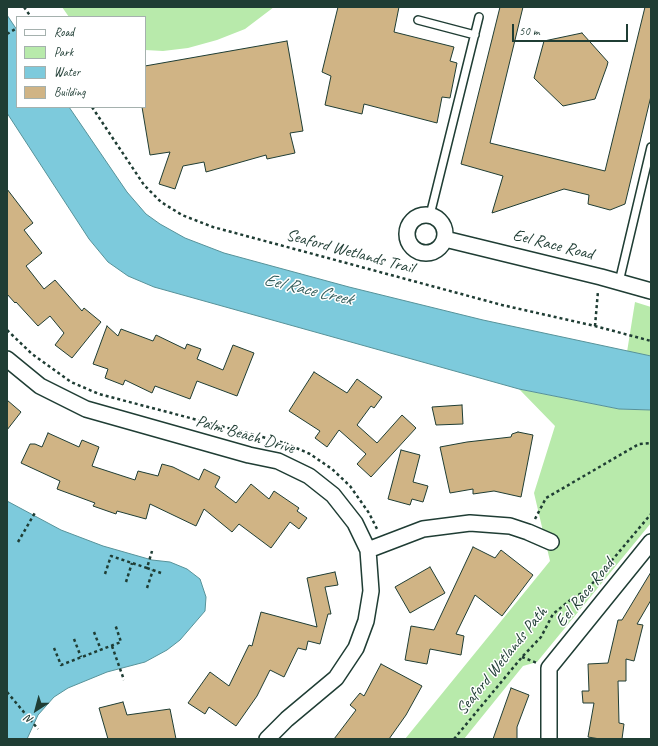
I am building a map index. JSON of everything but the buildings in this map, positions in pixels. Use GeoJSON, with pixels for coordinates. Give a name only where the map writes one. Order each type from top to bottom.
{"type":"FeatureCollection","features":[{"type":"Feature","properties":{"kind":"street"},"geometry":{"type":"LineString","coordinates":[[422,215],[430,215],[442,224],[445,231],[445,238],[439,248],[429,253],[423,253],[416,251],[409,244],[406,233],[411,221],[422,215]]}},
{"type":"Feature","properties":{"kind":"street","name":"Eel Race Road"},"geometry":{"type":"LineString","coordinates":[[445,238],[651,291]]}},
{"type":"Feature","properties":{"kind":"street","name":"Palm Beach Drive"},"geometry":{"type":"LineString","coordinates":[[7,359],[40,386],[86,409],[249,455],[278,461],[309,476],[332,495],[355,523],[368,550],[371,591],[366,622],[356,648],[336,678],[287,719],[267,739]]}},
{"type":"Feature","properties":{"kind":"street"},"geometry":{"type":"LineString","coordinates":[[368,550],[423,529],[470,523],[510,526],[551,542]]}},
{"type":"Feature","properties":{"kind":"street","name":"Eel Race Road"},"geometry":{"type":"LineString","coordinates":[[549,739],[549,668],[651,542]]}},
{"type":"Feature","properties":{"kind":"lane"},"geometry":{"type":"LineString","coordinates":[[430,215],[479,17]]}},
{"type":"Feature","properties":{"kind":"lane"},"geometry":{"type":"LineString","coordinates":[[418,20],[475,35]]}},
{"type":"Feature","properties":{"kind":"lane"},"geometry":{"type":"LineString","coordinates":[[619,282],[651,147]]}},
{"type":"Feature","properties":{"kind":"path"},"geometry":{"type":"LineString","coordinates":[[24,7],[30,16]]}},
{"type":"Feature","properties":{"kind":"path"},"geometry":{"type":"LineString","coordinates":[[7,34],[16,29]]}},
{"type":"Feature","properties":{"kind":"path","name":"Seaford Wetlands Trail"},"geometry":{"type":"LineString","coordinates":[[93,108],[144,185],[161,202],[182,215],[213,227],[494,303],[595,326],[651,341]]}},
{"type":"Feature","properties":{"kind":"path"},"geometry":{"type":"LineString","coordinates":[[595,326],[597,297],[601,277]]}},
{"type":"Feature","properties":{"kind":"path"},"geometry":{"type":"LineString","coordinates":[[7,330],[32,354],[71,382],[99,394],[285,443],[310,454],[332,469],[350,486],[369,513],[377,529]]}},
{"type":"Feature","properties":{"kind":"path"},"geometry":{"type":"LineString","coordinates":[[528,532],[546,498],[639,444],[651,444]]}},
{"type":"Feature","properties":{"kind":"path"},"geometry":{"type":"LineString","coordinates":[[18,542],[36,510]]}},
{"type":"Feature","properties":{"kind":"path","name":"Seaford Wetlands Path"},"geometry":{"type":"LineString","coordinates":[[454,739],[541,636],[553,614],[574,597],[586,592],[651,514]]}},
{"type":"Feature","properties":{"kind":"path"},"geometry":{"type":"LineString","coordinates":[[147,568],[152,551]]}},
{"type":"Feature","properties":{"kind":"path"},"geometry":{"type":"LineString","coordinates":[[105,574],[111,556],[161,573]]}},
{"type":"Feature","properties":{"kind":"path"},"geometry":{"type":"LineString","coordinates":[[126,582],[132,563]]}},
{"type":"Feature","properties":{"kind":"path"},"geometry":{"type":"LineString","coordinates":[[147,588],[153,570]]}},
{"type":"Feature","properties":{"kind":"path"},"geometry":{"type":"LineString","coordinates":[[54,648],[61,665],[112,646],[121,642],[115,624]]}},
{"type":"Feature","properties":{"kind":"path"},"geometry":{"type":"LineString","coordinates":[[94,632],[101,650]]}},
{"type":"Feature","properties":{"kind":"path"},"geometry":{"type":"LineString","coordinates":[[74,639],[81,657]]}},
{"type":"Feature","properties":{"kind":"path"},"geometry":{"type":"LineString","coordinates":[[112,646],[124,680]]}},
{"type":"Feature","properties":{"kind":"path"},"geometry":{"type":"LineString","coordinates":[[7,692],[38,729]]}},
{"type":"Feature","properties":{"kind":"green space"},"geometry":{"type":"Polygon","coordinates":[[[62,7],[274,7],[245,29],[217,40],[188,48],[163,51],[146,50],[146,16],[68,16],[62,7]]]}},
{"type":"Feature","properties":{"kind":"green space"},"geometry":{"type":"Polygon","coordinates":[[[635,302],[651,307],[651,356],[627,352],[635,302]]]}},
{"type":"Feature","properties":{"kind":"green space"},"geometry":{"type":"Polygon","coordinates":[[[519,389],[619,409],[651,410],[651,523],[537,662],[523,666],[464,739],[405,739],[550,561],[534,493],[555,426],[519,389]]]}},
{"type":"Feature","properties":{"kind":"water","name":"Eel Race Creek"},"geometry":{"type":"Polygon","coordinates":[[[7,15],[16,28],[16,108],[70,108],[127,192],[146,214],[160,224],[185,238],[224,253],[349,287],[483,320],[651,356],[651,410],[619,409],[519,389],[154,287],[128,276],[108,262],[89,239],[7,113],[7,15]]]}},
{"type":"Feature","properties":{"kind":"water"},"geometry":{"type":"Polygon","coordinates":[[[7,501],[61,530],[103,546],[152,560],[170,562],[187,569],[200,579],[206,597],[205,611],[180,640],[167,650],[145,662],[107,672],[68,688],[54,697],[38,715],[27,739],[7,739],[7,501]]]}}]}
